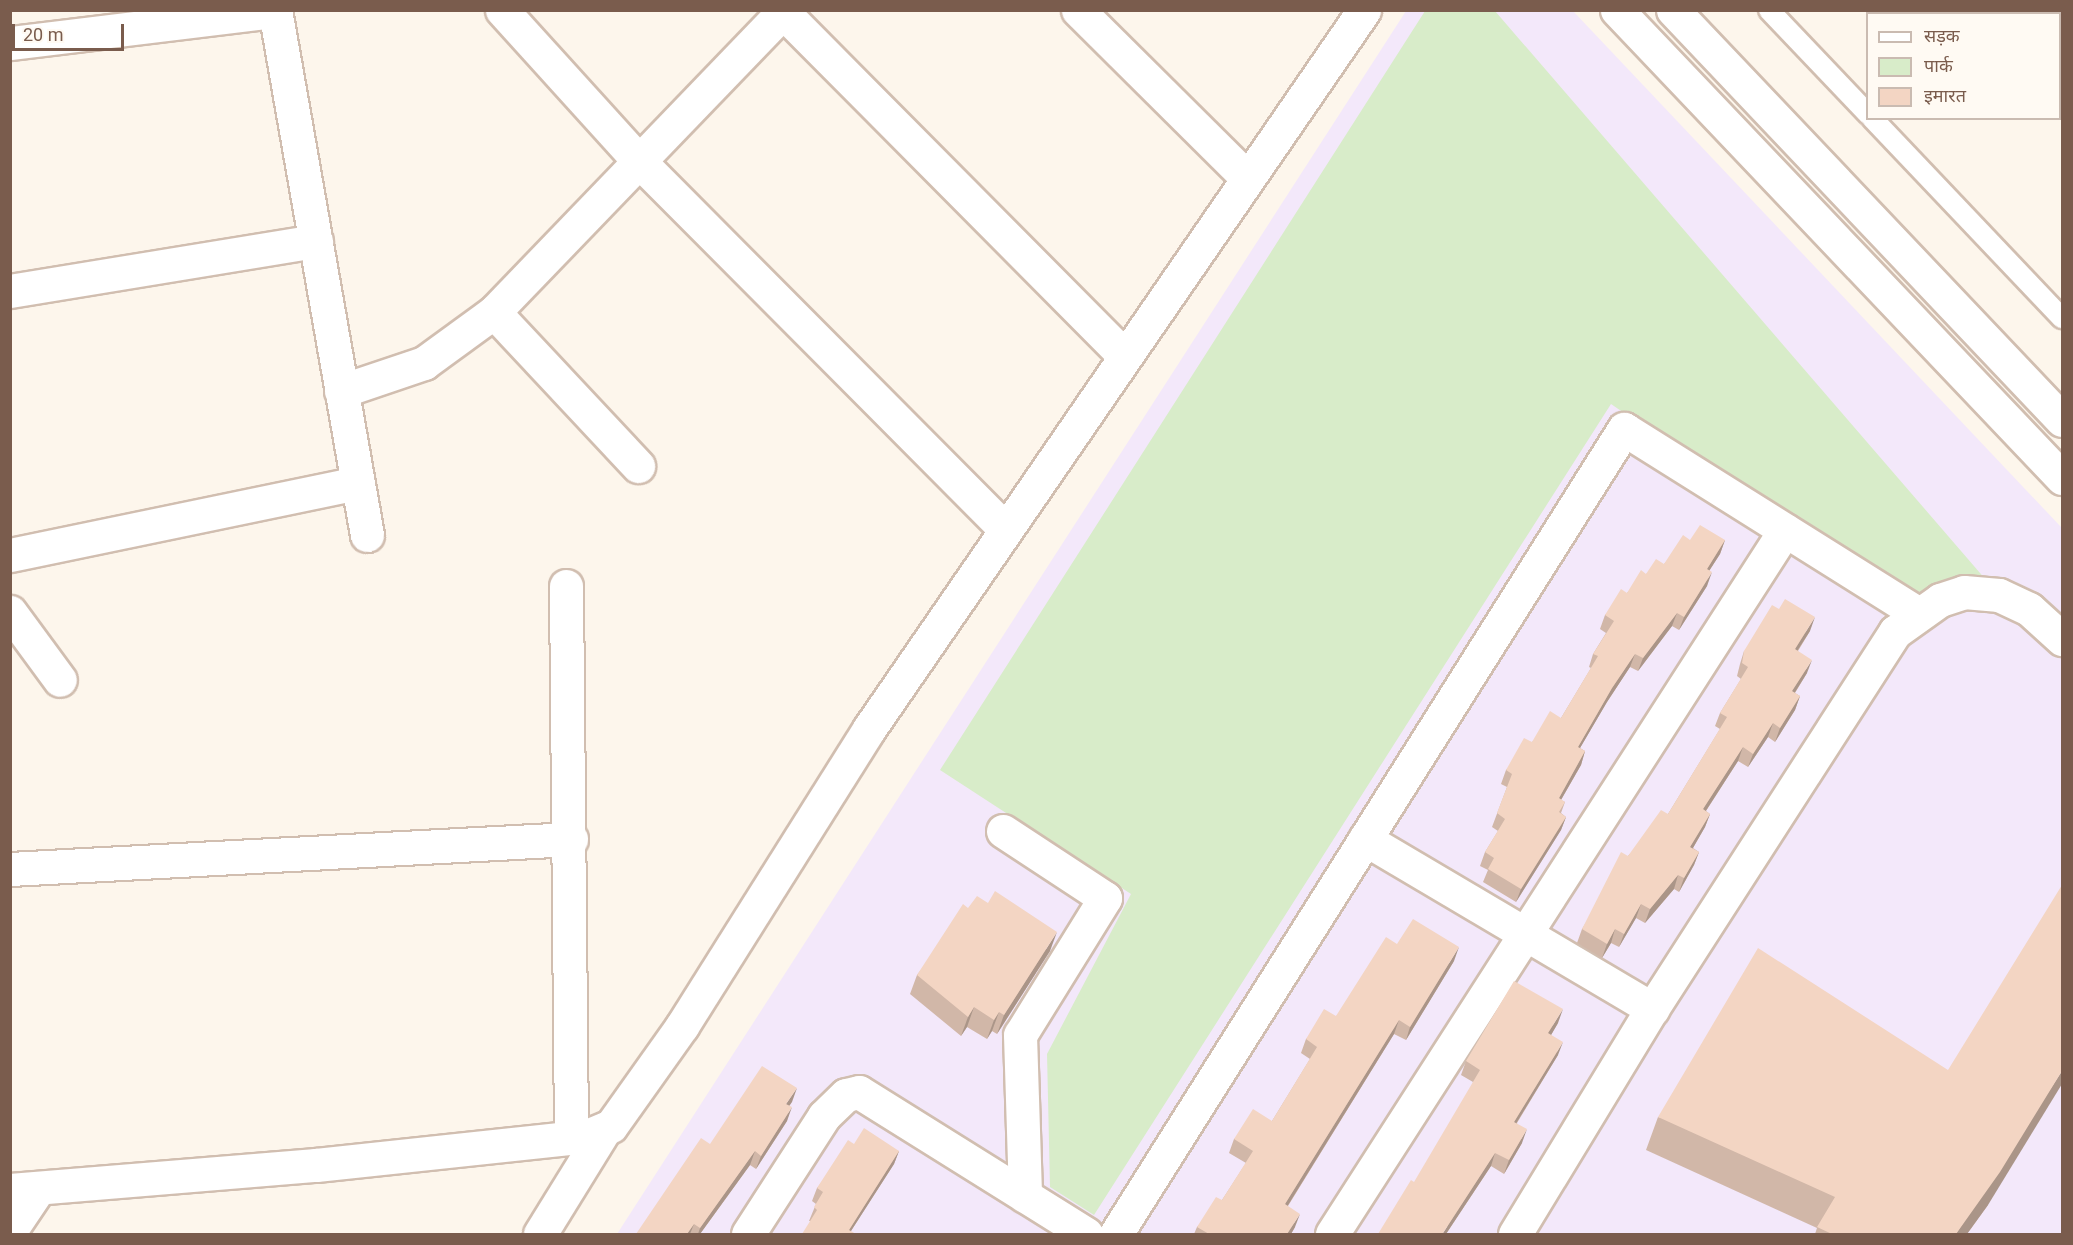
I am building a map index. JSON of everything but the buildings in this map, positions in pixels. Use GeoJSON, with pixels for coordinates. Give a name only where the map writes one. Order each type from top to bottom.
{"type":"FeatureCollection","features":[{"type":"Feature","properties":{"kind":"street"},"geometry":{"type":"LineString","coordinates":[[502,10],[637,159],[1006,530]]}},
{"type":"Feature","properties":{"kind":"street"},"geometry":{"type":"LineString","coordinates":[[1078,10],[1247,178]]}},
{"type":"Feature","properties":{"kind":"street"},"geometry":{"type":"LineString","coordinates":[[10,1231],[25,1189],[587,1135],[618,1119],[682,1026],[869,729],[1364,10]]}},
{"type":"Feature","properties":{"kind":"street"},"geometry":{"type":"LineString","coordinates":[[1617,10],[2062,478]]}},
{"type":"Feature","properties":{"kind":"street"},"geometry":{"type":"LineString","coordinates":[[1672,10],[2062,420]]}},
{"type":"Feature","properties":{"kind":"street"},"geometry":{"type":"LineString","coordinates":[[10,44],[275,11],[367,535]]}},
{"type":"Feature","properties":{"kind":"street"},"geometry":{"type":"LineString","coordinates":[[341,391],[424,363],[494,312],[637,159],[783,11],[1125,356]]}},
{"type":"Feature","properties":{"kind":"street"},"geometry":{"type":"LineString","coordinates":[[10,291],[316,241]]}},
{"type":"Feature","properties":{"kind":"street"},"geometry":{"type":"LineString","coordinates":[[494,312],[638,466]]}},
{"type":"Feature","properties":{"kind":"street"},"geometry":{"type":"LineString","coordinates":[[1116,1234],[1624,429],[1919,614]]}},
{"type":"Feature","properties":{"kind":"street"},"geometry":{"type":"LineString","coordinates":[[10,555],[358,483]]}},
{"type":"Feature","properties":{"kind":"street"},"geometry":{"type":"LineString","coordinates":[[1332,1234],[1785,530]]}},
{"type":"Feature","properties":{"kind":"street"},"geometry":{"type":"LineString","coordinates":[[540,1234],[587,1135],[572,839],[566,586]]}},
{"type":"Feature","properties":{"kind":"street"},"geometry":{"type":"LineString","coordinates":[[1515,1234],[1652,1009],[1871,663],[1895,632],[1919,614],[1964,592],[1999,595],[2029,609],[2062,639]]}},
{"type":"Feature","properties":{"kind":"street"},"geometry":{"type":"LineString","coordinates":[[10,612],[60,680]]}},
{"type":"Feature","properties":{"kind":"street"},"geometry":{"type":"LineString","coordinates":[[1003,831],[1105,898],[1020,1035],[1025,1196]]}},
{"type":"Feature","properties":{"kind":"street"},"geometry":{"type":"LineString","coordinates":[[10,869],[572,839]]}},
{"type":"Feature","properties":{"kind":"street"},"geometry":{"type":"LineString","coordinates":[[1365,839],[1524,937],[1652,1009]]}},
{"type":"Feature","properties":{"kind":"street"},"geometry":{"type":"LineString","coordinates":[[748,1234],[824,1116],[852,1093],[1086,1234]]}},
{"type":"Feature","properties":{"kind":"lane"},"geometry":{"type":"LineString","coordinates":[[1769,10],[1866,112]]}},
{"type":"Feature","properties":{"kind":"lane"},"geometry":{"type":"LineString","coordinates":[[1874,120],[2062,318]]}},
{"type":"Feature","properties":{"kind":"shaded area"},"geometry":{"type":"Polygon","coordinates":[[[1406,11],[1573,11],[2062,528],[2062,1234],[617,1234],[1406,11]]]}},
{"type":"Feature","properties":{"kind":"green space"},"geometry":{"type":"Polygon","coordinates":[[[1425,11],[1495,11],[1999,595],[1910,609],[1611,404],[1094,1215],[1050,1187],[1047,1054],[1131,894],[940,770],[1425,11]]]}}]}
